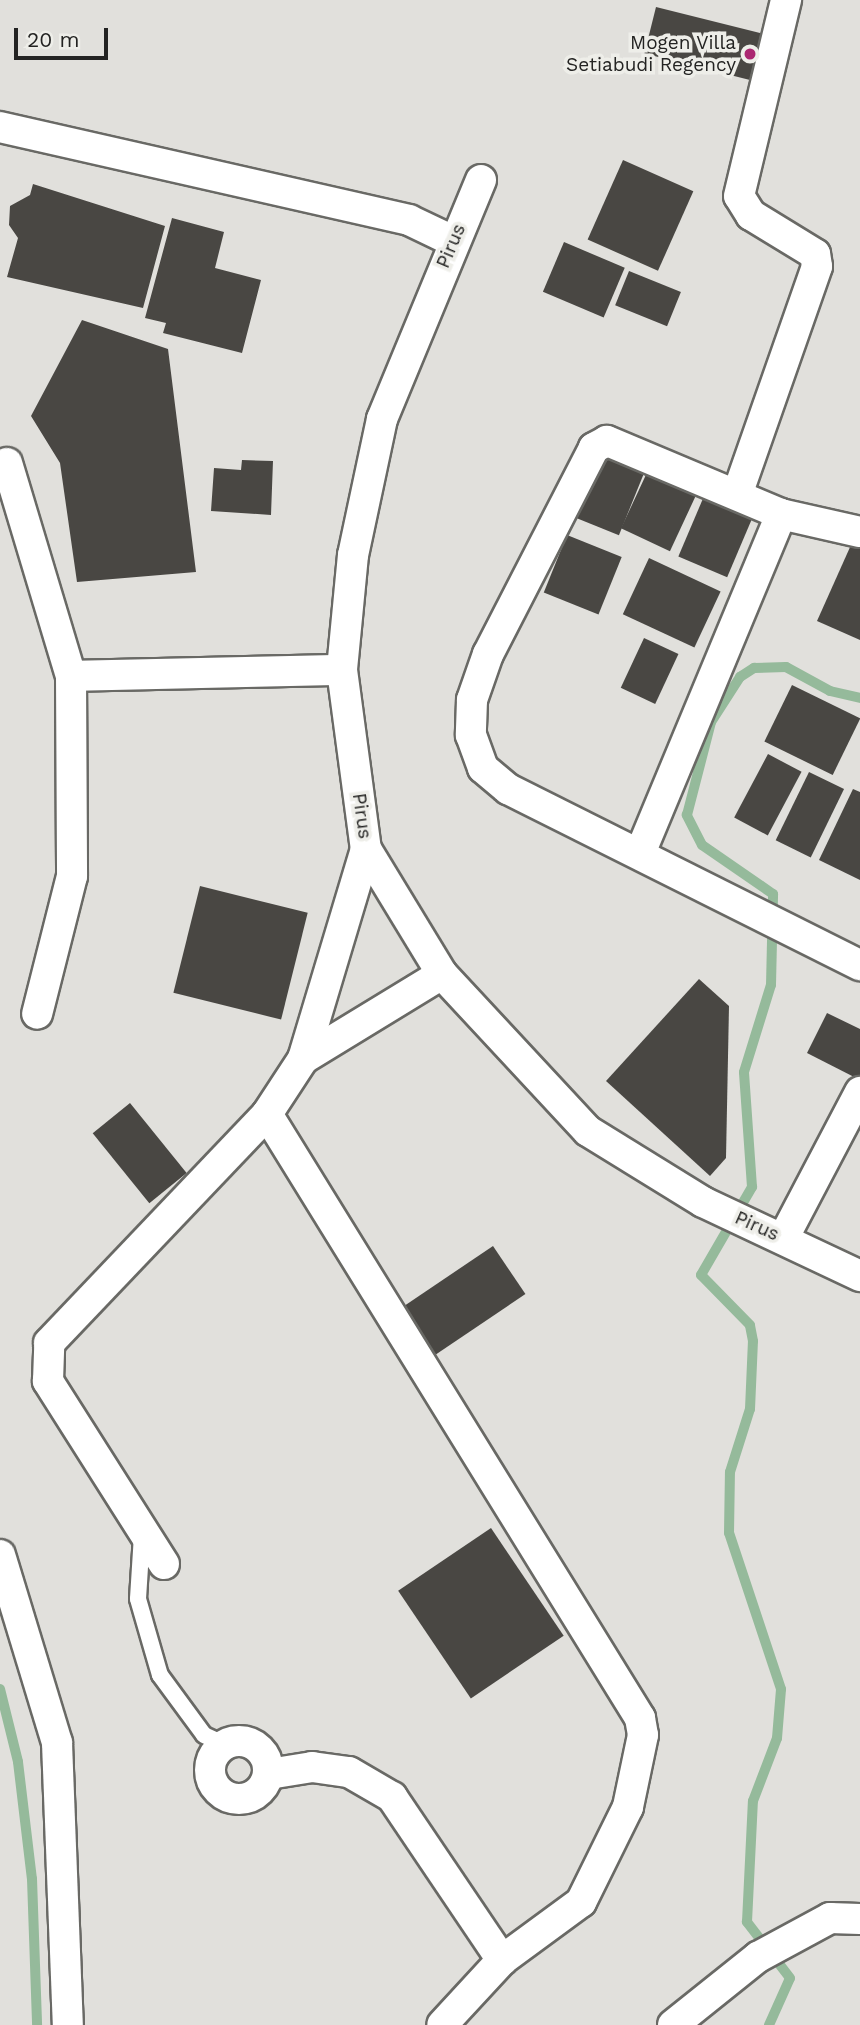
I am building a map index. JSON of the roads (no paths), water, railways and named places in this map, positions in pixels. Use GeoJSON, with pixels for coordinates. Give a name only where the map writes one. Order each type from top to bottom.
{"type":"FeatureCollection","features":[{"type":"Feature","properties":{"kind":"street"},"geometry":{"type":"LineString","coordinates":[[738,492],[817,266],[816,254],[751,215],[739,196],[786,0]]}},
{"type":"Feature","properties":{"kind":"street"},"geometry":{"type":"LineString","coordinates":[[0,127],[408,220],[453,242]]}},
{"type":"Feature","properties":{"kind":"street","name":"Pirus"},"geometry":{"type":"LineString","coordinates":[[481,180],[453,242],[382,419],[352,555],[342,670],[366,849],[442,974],[588,1130],[703,1202],[784,1237],[860,1276]]}},
{"type":"Feature","properties":{"kind":"street"},"geometry":{"type":"LineString","coordinates":[[860,532],[781,514],[738,492],[607,441],[594,448],[488,654],[472,701],[471,735],[483,768],[508,789],[641,851],[860,965]]}},
{"type":"Feature","properties":{"kind":"street"},"geometry":{"type":"LineString","coordinates":[[7,463],[71,676],[72,876],[37,1014]]}},
{"type":"Feature","properties":{"kind":"street"},"geometry":{"type":"LineString","coordinates":[[641,851],[781,514]]}},
{"type":"Feature","properties":{"kind":"street"},"geometry":{"type":"LineString","coordinates":[[71,676],[342,670]]}},
{"type":"Feature","properties":{"kind":"street"},"geometry":{"type":"LineString","coordinates":[[164,1564],[48,1381],[49,1343],[267,1114],[303,1059],[366,849]]}},
{"type":"Feature","properties":{"kind":"street"},"geometry":{"type":"LineString","coordinates":[[303,1059],[442,974]]}},
{"type":"Feature","properties":{"kind":"street"},"geometry":{"type":"LineString","coordinates":[[784,1237],[860,1092]]}},
{"type":"Feature","properties":{"kind":"street"},"geometry":{"type":"LineString","coordinates":[[267,1114],[640,1718],[640,1755],[610,1853],[572,1913],[502,1960],[442,2025]]}},
{"type":"Feature","properties":{"kind":"street"},"geometry":{"type":"LineString","coordinates":[[0,1555],[57,1743],[68,2025]]}},
{"type":"Feature","properties":{"kind":"street"},"geometry":{"type":"LineString","coordinates":[[223,1744],[254,1744],[264,1752],[269,1774],[260,1792],[242,1801],[222,1796],[209,1780],[209,1760],[223,1744]]}},
{"type":"Feature","properties":{"kind":"street"},"geometry":{"type":"LineString","coordinates":[[269,1774],[312,1768],[349,1772],[392,1797],[502,1960]]}},
{"type":"Feature","properties":{"kind":"street"},"geometry":{"type":"LineString","coordinates":[[673,2025],[758,1957],[830,1918],[860,1919]]}},
{"type":"Feature","properties":{"kind":"lane"},"geometry":{"type":"LineString","coordinates":[[142,1530],[138,1600],[160,1675],[204,1735],[223,1744]]}},
{"type":"Feature","properties":{"kind":"waterway"},"geometry":{"type":"LineString","coordinates":[[769,2025],[790,1978],[747,1922],[753,1801],[777,1738],[781,1689],[729,1533],[730,1472],[750,1409],[753,1341],[750,1325],[701,1275],[752,1187],[744,1072],[771,985],[773,894],[702,845],[687,815],[711,722],[740,677],[754,668],[786,667],[830,691],[860,698]]}},
{"type":"Feature","properties":{"kind":"waterway"},"geometry":{"type":"LineString","coordinates":[[0,1689],[18,1762],[32,1879],[37,2025]]}},
{"type":"Feature","properties":{"kind":"place","name":"Mogen Villa Setiabudi Regency"},"geometry":{"type":"Point","coordinates":[750,54]}}]}
